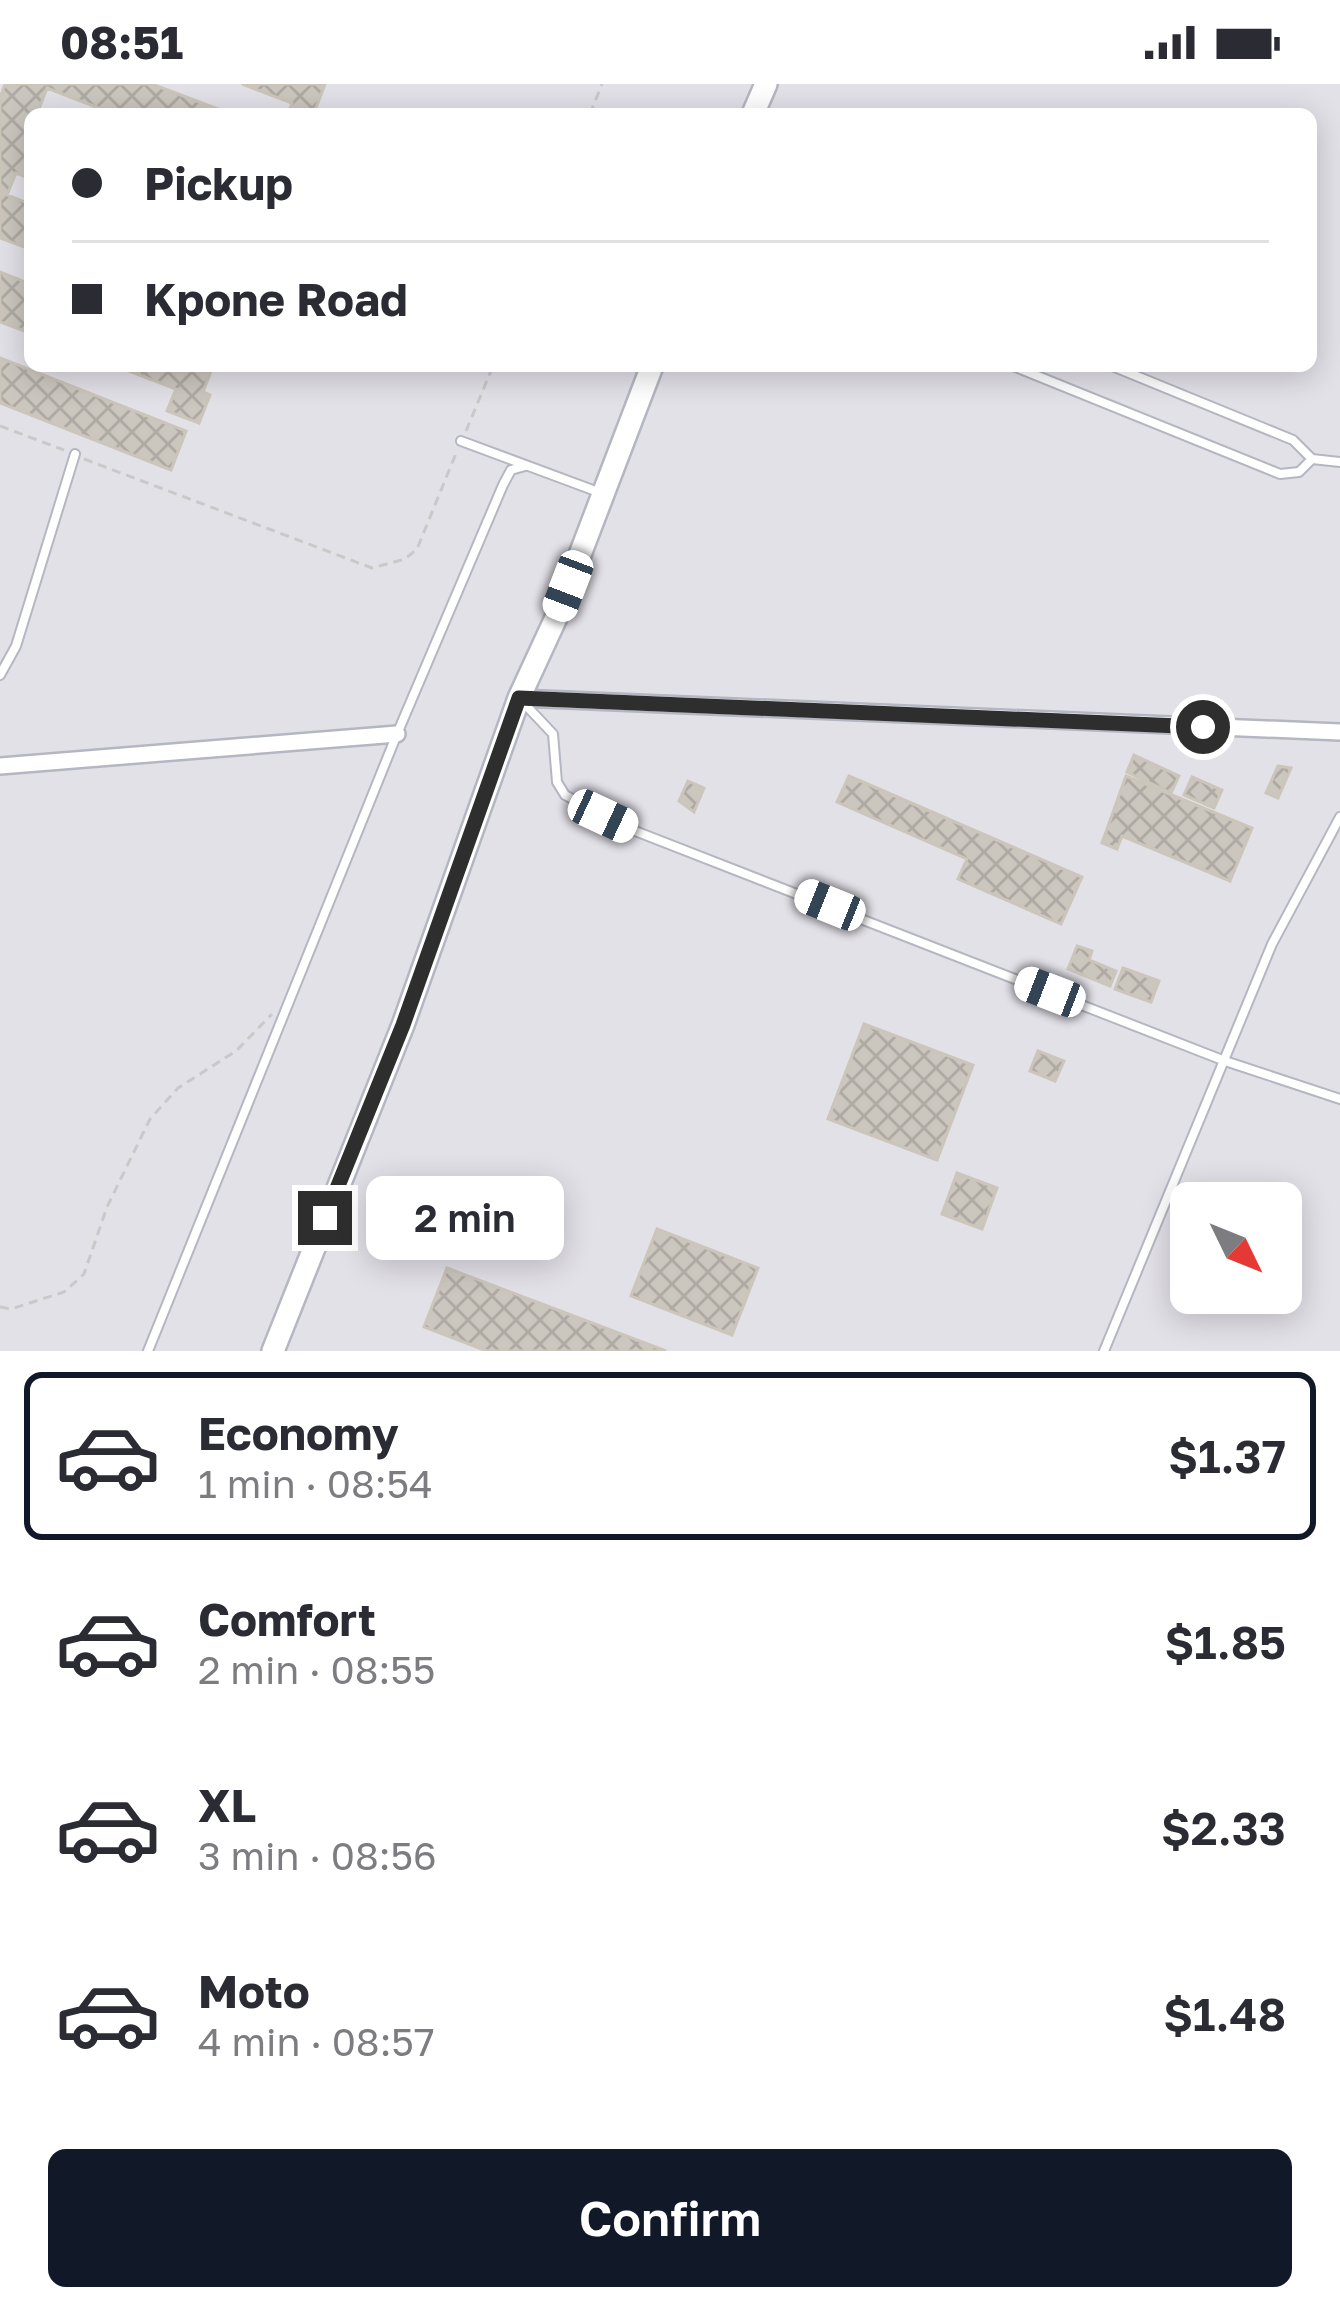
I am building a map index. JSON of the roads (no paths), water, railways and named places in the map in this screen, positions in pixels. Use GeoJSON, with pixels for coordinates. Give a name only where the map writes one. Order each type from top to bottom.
{"type":"FeatureCollection","features":[{"type":"Feature","properties":{"kind":"main road"},"geometry":{"type":"LineString","coordinates":[[273,1351],[403,1025],[519,698],[555,620],[650,372]]}},
{"type":"Feature","properties":{"kind":"street"},"geometry":{"type":"LineString","coordinates":[[519,698],[1340,732]]}},
{"type":"Feature","properties":{"kind":"street"},"geometry":{"type":"LineString","coordinates":[[0,766],[397,734]]}},
{"type":"Feature","properties":{"kind":"lane"},"geometry":{"type":"LineString","coordinates":[[1028,372],[1280,473],[1299,472],[1312,459]]}},
{"type":"Feature","properties":{"kind":"lane"},"geometry":{"type":"LineString","coordinates":[[1127,372],[1293,440],[1312,459],[1340,462]]}},
{"type":"Feature","properties":{"kind":"lane"},"geometry":{"type":"LineString","coordinates":[[461,441],[602,494]]}},
{"type":"Feature","properties":{"kind":"lane"},"geometry":{"type":"LineString","coordinates":[[0,675],[16,646],[75,454]]}},
{"type":"Feature","properties":{"kind":"lane"},"geometry":{"type":"LineString","coordinates":[[148,1351],[397,734],[503,485],[511,470],[525,466]]}},
{"type":"Feature","properties":{"kind":"lane"},"geometry":{"type":"LineString","coordinates":[[519,698],[553,734],[557,782],[576,804],[1225,1061],[1340,1099]]}},
{"type":"Feature","properties":{"kind":"lane"},"geometry":{"type":"LineString","coordinates":[[1104,1351],[1272,944],[1340,817]]}}]}
